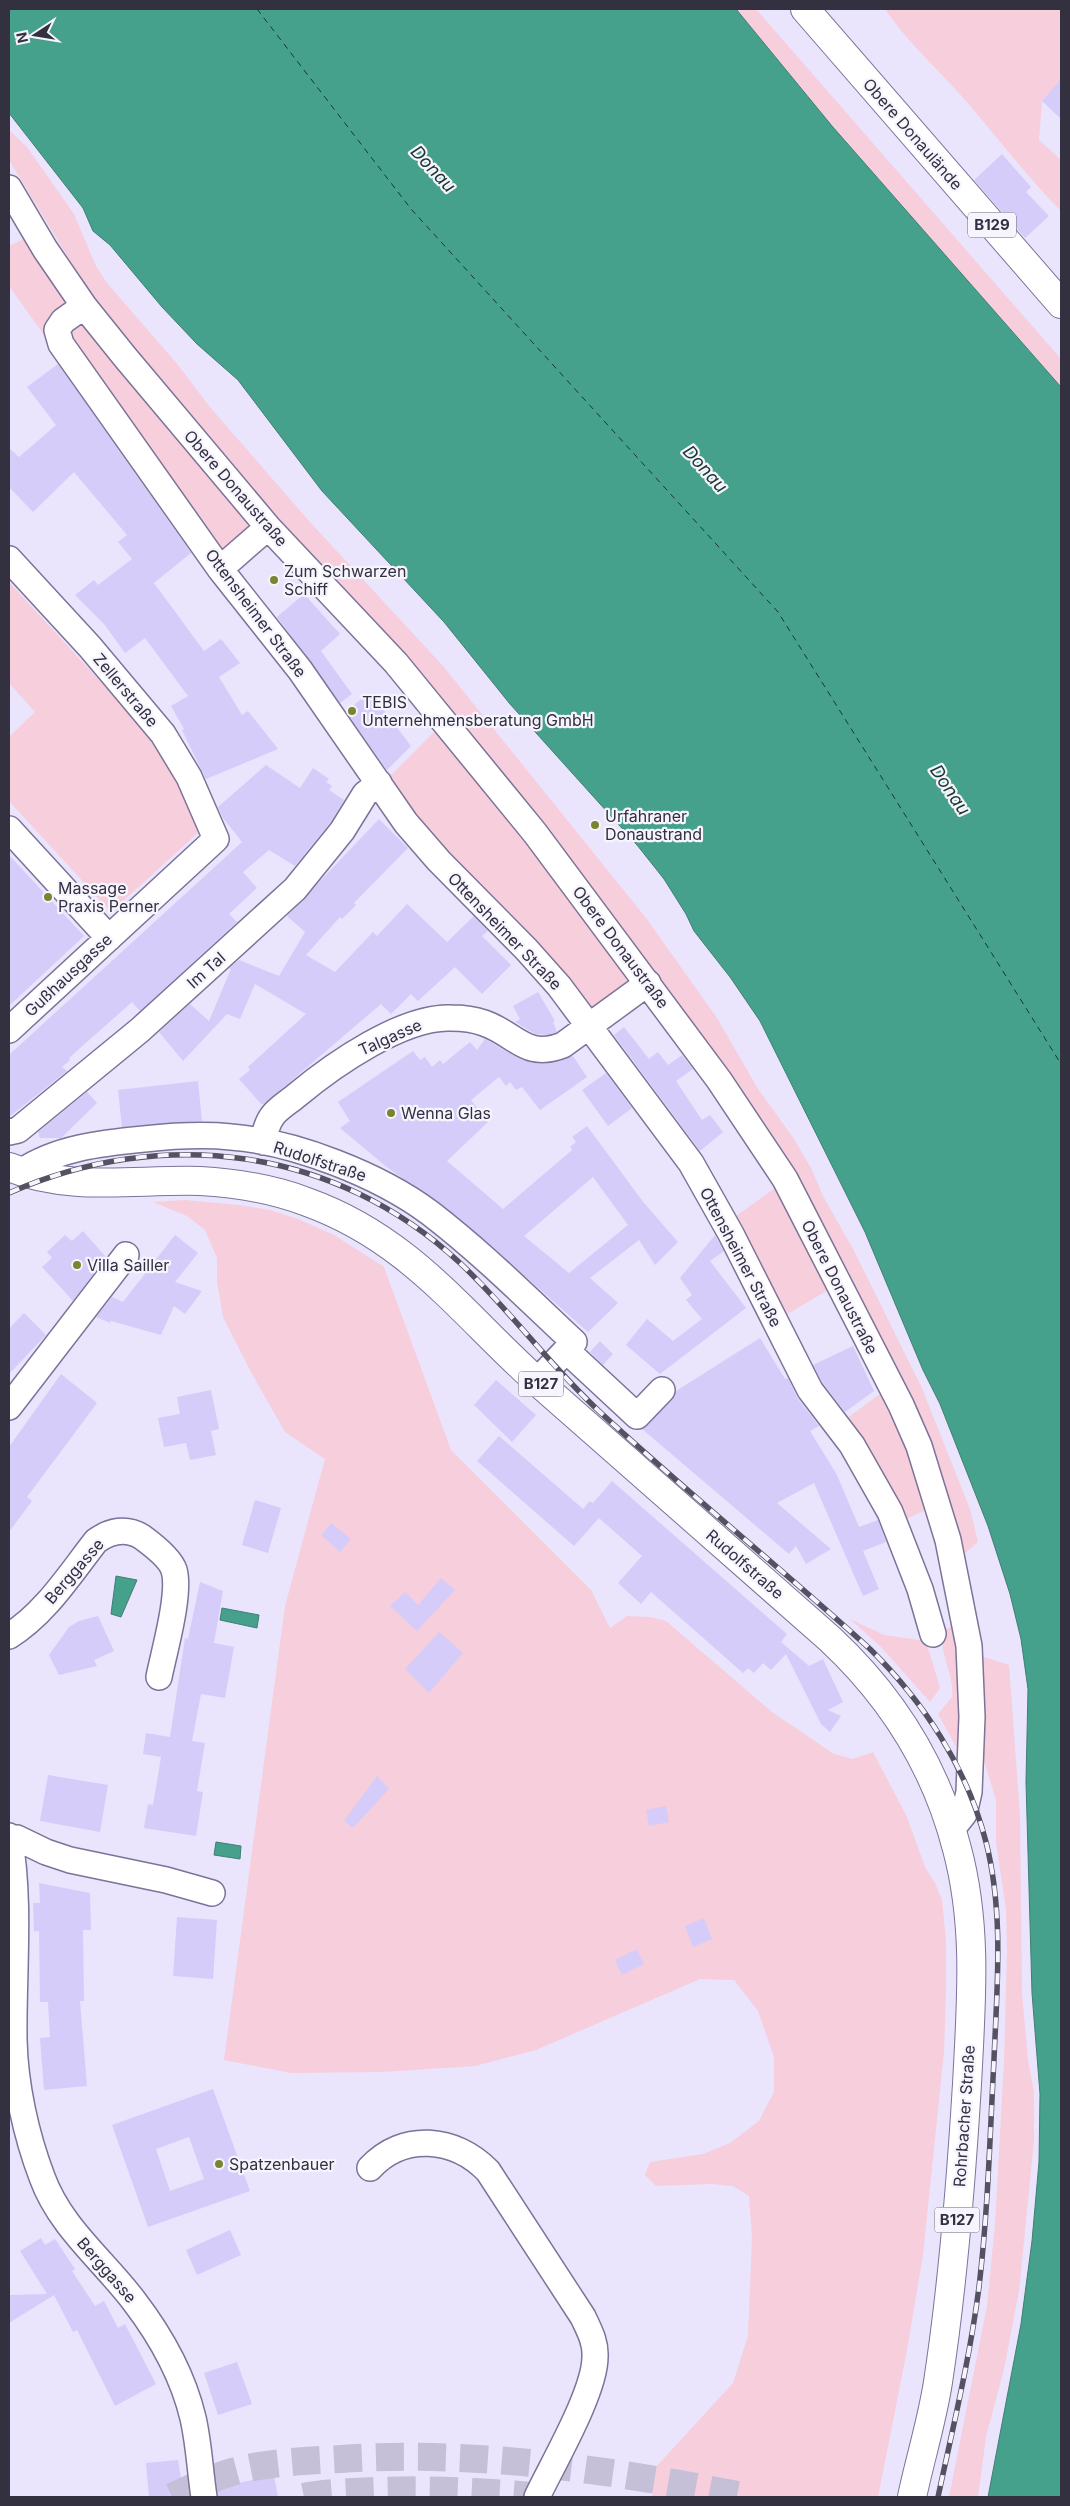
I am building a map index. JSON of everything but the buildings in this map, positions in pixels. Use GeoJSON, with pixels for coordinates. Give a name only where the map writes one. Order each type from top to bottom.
{"type":"FeatureCollection","features":[{"type":"Feature","properties":{"kind":"main road","name":"Obere Donaulände"},"geometry":{"type":"LineString","coordinates":[[805,9],[1061,304]]}},
{"type":"Feature","properties":{"kind":"main road","name":"Rudolfstraße"},"geometry":{"type":"LineString","coordinates":[[15,1170],[45,1178],[96,1183],[200,1181],[229,1184],[275,1192],[308,1202],[362,1228],[417,1265],[442,1287],[537,1381],[853,1660],[884,1698],[928,1768]]}},
{"type":"Feature","properties":{"kind":"main road","name":"Rohrbacher Straße"},"geometry":{"type":"LineString","coordinates":[[912,2497],[938,2384],[963,2152],[972,1981],[972,1940],[967,1894],[952,1829],[928,1768]]}},
{"type":"Feature","properties":{"kind":"street","name":"Obere Donaustraße"},"geometry":{"type":"LineString","coordinates":[[9,188],[16,218],[84,306],[268,527],[396,663],[535,833],[736,1104],[785,1179],[901,1405],[919,1446],[948,1540],[964,1615],[972,1677],[972,1765],[964,1814],[952,1829]]}},
{"type":"Feature","properties":{"kind":"street","name":"Ottensheimer Straße"},"geometry":{"type":"LineString","coordinates":[[84,306],[62,322],[57,330],[61,344],[220,569],[300,670],[406,823],[439,861],[526,949],[559,986],[691,1163],[731,1234],[810,1390],[852,1445],[870,1473],[902,1540],[931,1628],[964,1615]]}},
{"type":"Feature","properties":{"kind":"street"},"geometry":{"type":"LineString","coordinates":[[220,569],[268,527]]}},
{"type":"Feature","properties":{"kind":"street","name":"Zellerstraße"},"geometry":{"type":"LineString","coordinates":[[9,559],[90,647],[163,734],[188,777],[216,839]]}},
{"type":"Feature","properties":{"kind":"street","name":"Im Tal"},"geometry":{"type":"LineString","coordinates":[[9,1132],[18,1130],[140,1030],[295,889],[342,831],[365,794],[379,783]]}},
{"type":"Feature","properties":{"kind":"street"},"geometry":{"type":"LineString","coordinates":[[9,829],[109,938]]}},
{"type":"Feature","properties":{"kind":"street","name":"Gußhausgasse"},"geometry":{"type":"LineString","coordinates":[[9,1030],[216,839]]}},
{"type":"Feature","properties":{"kind":"street","name":"Talgasse"},"geometry":{"type":"LineString","coordinates":[[263,1142],[266,1128],[274,1114],[322,1074],[347,1057],[374,1043],[427,1021],[448,1017],[470,1019],[493,1027],[523,1046],[545,1051],[563,1045],[648,983]]}},
{"type":"Feature","properties":{"kind":"street","name":"Rudolfstraße"},"geometry":{"type":"LineString","coordinates":[[15,1170],[62,1153],[123,1141],[205,1135],[263,1142],[341,1165],[366,1175],[429,1213],[486,1259],[574,1342],[566,1350]]}},
{"type":"Feature","properties":{"kind":"street"},"geometry":{"type":"LineString","coordinates":[[9,1407],[126,1256]]}},
{"type":"Feature","properties":{"kind":"street"},"geometry":{"type":"LineString","coordinates":[[537,1381],[566,1350],[637,1416],[662,1390]]}},
{"type":"Feature","properties":{"kind":"street","name":"Berggasse"},"geometry":{"type":"LineString","coordinates":[[9,1636],[24,1627],[40,1611],[96,1541],[106,1534],[131,1531],[142,1537],[166,1558],[174,1569],[176,1586],[159,1677]]}},
{"type":"Feature","properties":{"kind":"street","name":"Berggasse"},"geometry":{"type":"LineString","coordinates":[[204,2497],[193,2418],[183,2386],[166,2351],[133,2300],[76,2235],[56,2206],[42,2178],[23,2110],[11,2042],[15,1934],[9,1837],[17,1838],[46,1852],[70,1860],[156,1878],[212,1893]]}},
{"type":"Feature","properties":{"kind":"street"},"geometry":{"type":"LineString","coordinates":[[370,2168],[381,2156],[416,2144],[445,2145],[468,2153],[488,2171],[583,2317],[594,2342],[594,2369],[591,2383],[537,2497]]}},
{"type":"Feature","properties":{"kind":"shaded area"},"geometry":{"type":"Polygon","coordinates":[[[736,9],[756,9],[1061,359],[1061,387],[832,126],[736,9]]]}},
{"type":"Feature","properties":{"kind":"shaded area"},"geometry":{"type":"Polygon","coordinates":[[[885,9],[1061,9],[1061,80],[1042,101],[1039,140],[1061,160],[1061,211],[958,92],[911,42],[885,9]]]}},
{"type":"Feature","properties":{"kind":"shaded area"},"geometry":{"type":"Polygon","coordinates":[[[9,130],[27,147],[74,214],[96,266],[107,283],[178,365],[209,406],[309,521],[443,666],[646,918],[717,1018],[758,1089],[794,1139],[811,1168],[823,1196],[853,1249],[921,1386],[970,1509],[978,1542],[964,1554],[945,1485],[929,1437],[848,1271],[767,1126],[572,863],[206,436],[113,323],[86,287],[9,160],[9,130]]]}},
{"type":"Feature","properties":{"kind":"shaded area"},"geometry":{"type":"Polygon","coordinates":[[[26,238],[270,543],[265,545],[232,573],[57,353],[9,286],[9,246],[26,238]]]}},
{"type":"Feature","properties":{"kind":"shaded area"},"geometry":{"type":"Polygon","coordinates":[[[9,582],[144,729],[174,772],[200,831],[111,912],[9,801],[9,737],[35,712],[9,683],[9,582]]]}},
{"type":"Feature","properties":{"kind":"shaded area"},"geometry":{"type":"Polygon","coordinates":[[[434,732],[446,735],[631,980],[592,1011],[490,902],[385,781],[434,732]]]}},
{"type":"Feature","properties":{"kind":"shaded area"},"geometry":{"type":"Polygon","coordinates":[[[775,1188],[828,1290],[781,1318],[732,1219],[775,1188]]]}},
{"type":"Feature","properties":{"kind":"shaded area"},"geometry":{"type":"Polygon","coordinates":[[[185,1200],[270,1210],[298,1219],[334,1235],[384,1267],[451,1450],[591,1590],[610,1628],[627,1616],[650,1617],[666,1621],[772,1712],[834,1754],[853,1759],[873,1752],[907,1817],[925,1867],[935,1883],[942,1900],[946,1940],[944,2052],[923,2255],[907,2350],[878,2497],[652,2497],[655,2468],[733,2383],[748,2336],[752,2237],[749,2196],[733,2186],[711,2184],[656,2186],[645,2175],[650,2162],[703,2154],[730,2143],[759,2121],[774,2092],[774,2057],[758,2011],[734,1980],[700,1979],[536,2050],[475,2066],[382,2072],[291,2073],[224,2060],[285,1606],[325,1459],[285,1432],[252,1374],[223,1317],[217,1281],[217,1258],[205,1230],[187,1216],[153,1202],[185,1200]]]}},
{"type":"Feature","properties":{"kind":"shaded area"},"geometry":{"type":"Polygon","coordinates":[[[880,1394],[915,1470],[930,1508],[904,1520],[843,1421],[880,1394]]]}},
{"type":"Feature","properties":{"kind":"shaded area"},"geometry":{"type":"Polygon","coordinates":[[[850,1619],[884,1635],[926,1641],[940,1688],[930,1702],[881,1647],[850,1619]]]}},
{"type":"Feature","properties":{"kind":"shaded area"},"geometry":{"type":"Polygon","coordinates":[[[950,1627],[958,1628],[964,1761],[938,1714],[952,1697],[951,1680],[944,1655],[942,1638],[944,1630],[950,1627]]]}},
{"type":"Feature","properties":{"kind":"shaded area"},"geometry":{"type":"Polygon","coordinates":[[[981,1656],[1009,1665],[1020,1816],[1022,1993],[1028,2060],[1034,2092],[1034,2140],[1019,2291],[1004,2369],[986,2437],[978,2497],[949,2497],[987,2306],[995,2224],[1004,2062],[1007,1952],[1006,1909],[996,1843],[996,1800],[982,1754],[983,1683],[981,1656]]]}},
{"type":"Feature","properties":{"kind":"water","name":"Donau"},"geometry":{"type":"Polygon","coordinates":[[[9,9],[736,9],[832,126],[1061,387],[1061,2497],[988,2497],[1021,2324],[1032,2241],[1039,2162],[1040,2094],[1032,1993],[1026,1782],[1028,1689],[1021,1639],[1010,1594],[988,1526],[940,1404],[923,1370],[865,1232],[760,1021],[730,977],[694,931],[686,914],[664,879],[637,845],[510,704],[444,622],[322,491],[238,380],[197,344],[162,307],[110,245],[93,231],[83,208],[9,113],[9,9]]]}},
{"type":"Feature","properties":{"kind":"water"},"geometry":{"type":"Polygon","coordinates":[[[116,1576],[137,1580],[121,1617],[111,1614],[116,1576]]]}},
{"type":"Feature","properties":{"kind":"water"},"geometry":{"type":"Polygon","coordinates":[[[222,1608],[259,1615],[257,1628],[220,1620],[222,1608]]]}},
{"type":"Feature","properties":{"kind":"water"},"geometry":{"type":"Polygon","coordinates":[[[216,1842],[241,1846],[240,1859],[214,1855],[216,1842]]]}},
{"type":"Feature","properties":{"kind":"ferry route"},"geometry":{"type":"LineString","coordinates":[[257,9],[411,209],[778,612],[1061,1064]]}},
{"type":"Feature","properties":{"kind":"tunnel"},"geometry":{"type":"LineString","coordinates":[[172,2497],[224,2474],[259,2466],[299,2461],[392,2457],[443,2457],[545,2464],[646,2478],[747,2497]]}},
{"type":"Feature","properties":{"kind":"tunnel"},"geometry":{"type":"LineString","coordinates":[[304,2497],[340,2492],[418,2490],[544,2497]]}},
{"type":"Feature","properties":{"kind":"railway"},"geometry":{"type":"LineString","coordinates":[[9,1193],[67,1172],[127,1159],[186,1155],[245,1159],[303,1172],[358,1194],[411,1224],[460,1263],[582,1395],[601,1413],[870,1649],[890,1669],[925,1714],[955,1762],[978,1815],[992,1869],[998,1950],[997,2005],[985,2230],[979,2287],[966,2366],[938,2497]]}},
{"type":"Feature","properties":{"kind":"place","name":"Zum Schwarzen Schiff"},"geometry":{"type":"Point","coordinates":[274,580]}},
{"type":"Feature","properties":{"kind":"place","name":"TEBIS Unternehmensberatung GmbH"},"geometry":{"type":"Point","coordinates":[352,711]}},
{"type":"Feature","properties":{"kind":"place","name":"Urfahraner Donaustrand"},"geometry":{"type":"Point","coordinates":[595,825]}},
{"type":"Feature","properties":{"kind":"place","name":"Massage Praxis Perner"},"geometry":{"type":"Point","coordinates":[48,897]}},
{"type":"Feature","properties":{"kind":"place","name":"Wenna Glas"},"geometry":{"type":"Point","coordinates":[391,1113]}},
{"type":"Feature","properties":{"kind":"place","name":"Villa Sailler"},"geometry":{"type":"Point","coordinates":[77,1265]}},
{"type":"Feature","properties":{"kind":"place","name":"Spatzenbauer"},"geometry":{"type":"Point","coordinates":[219,2164]}}]}
